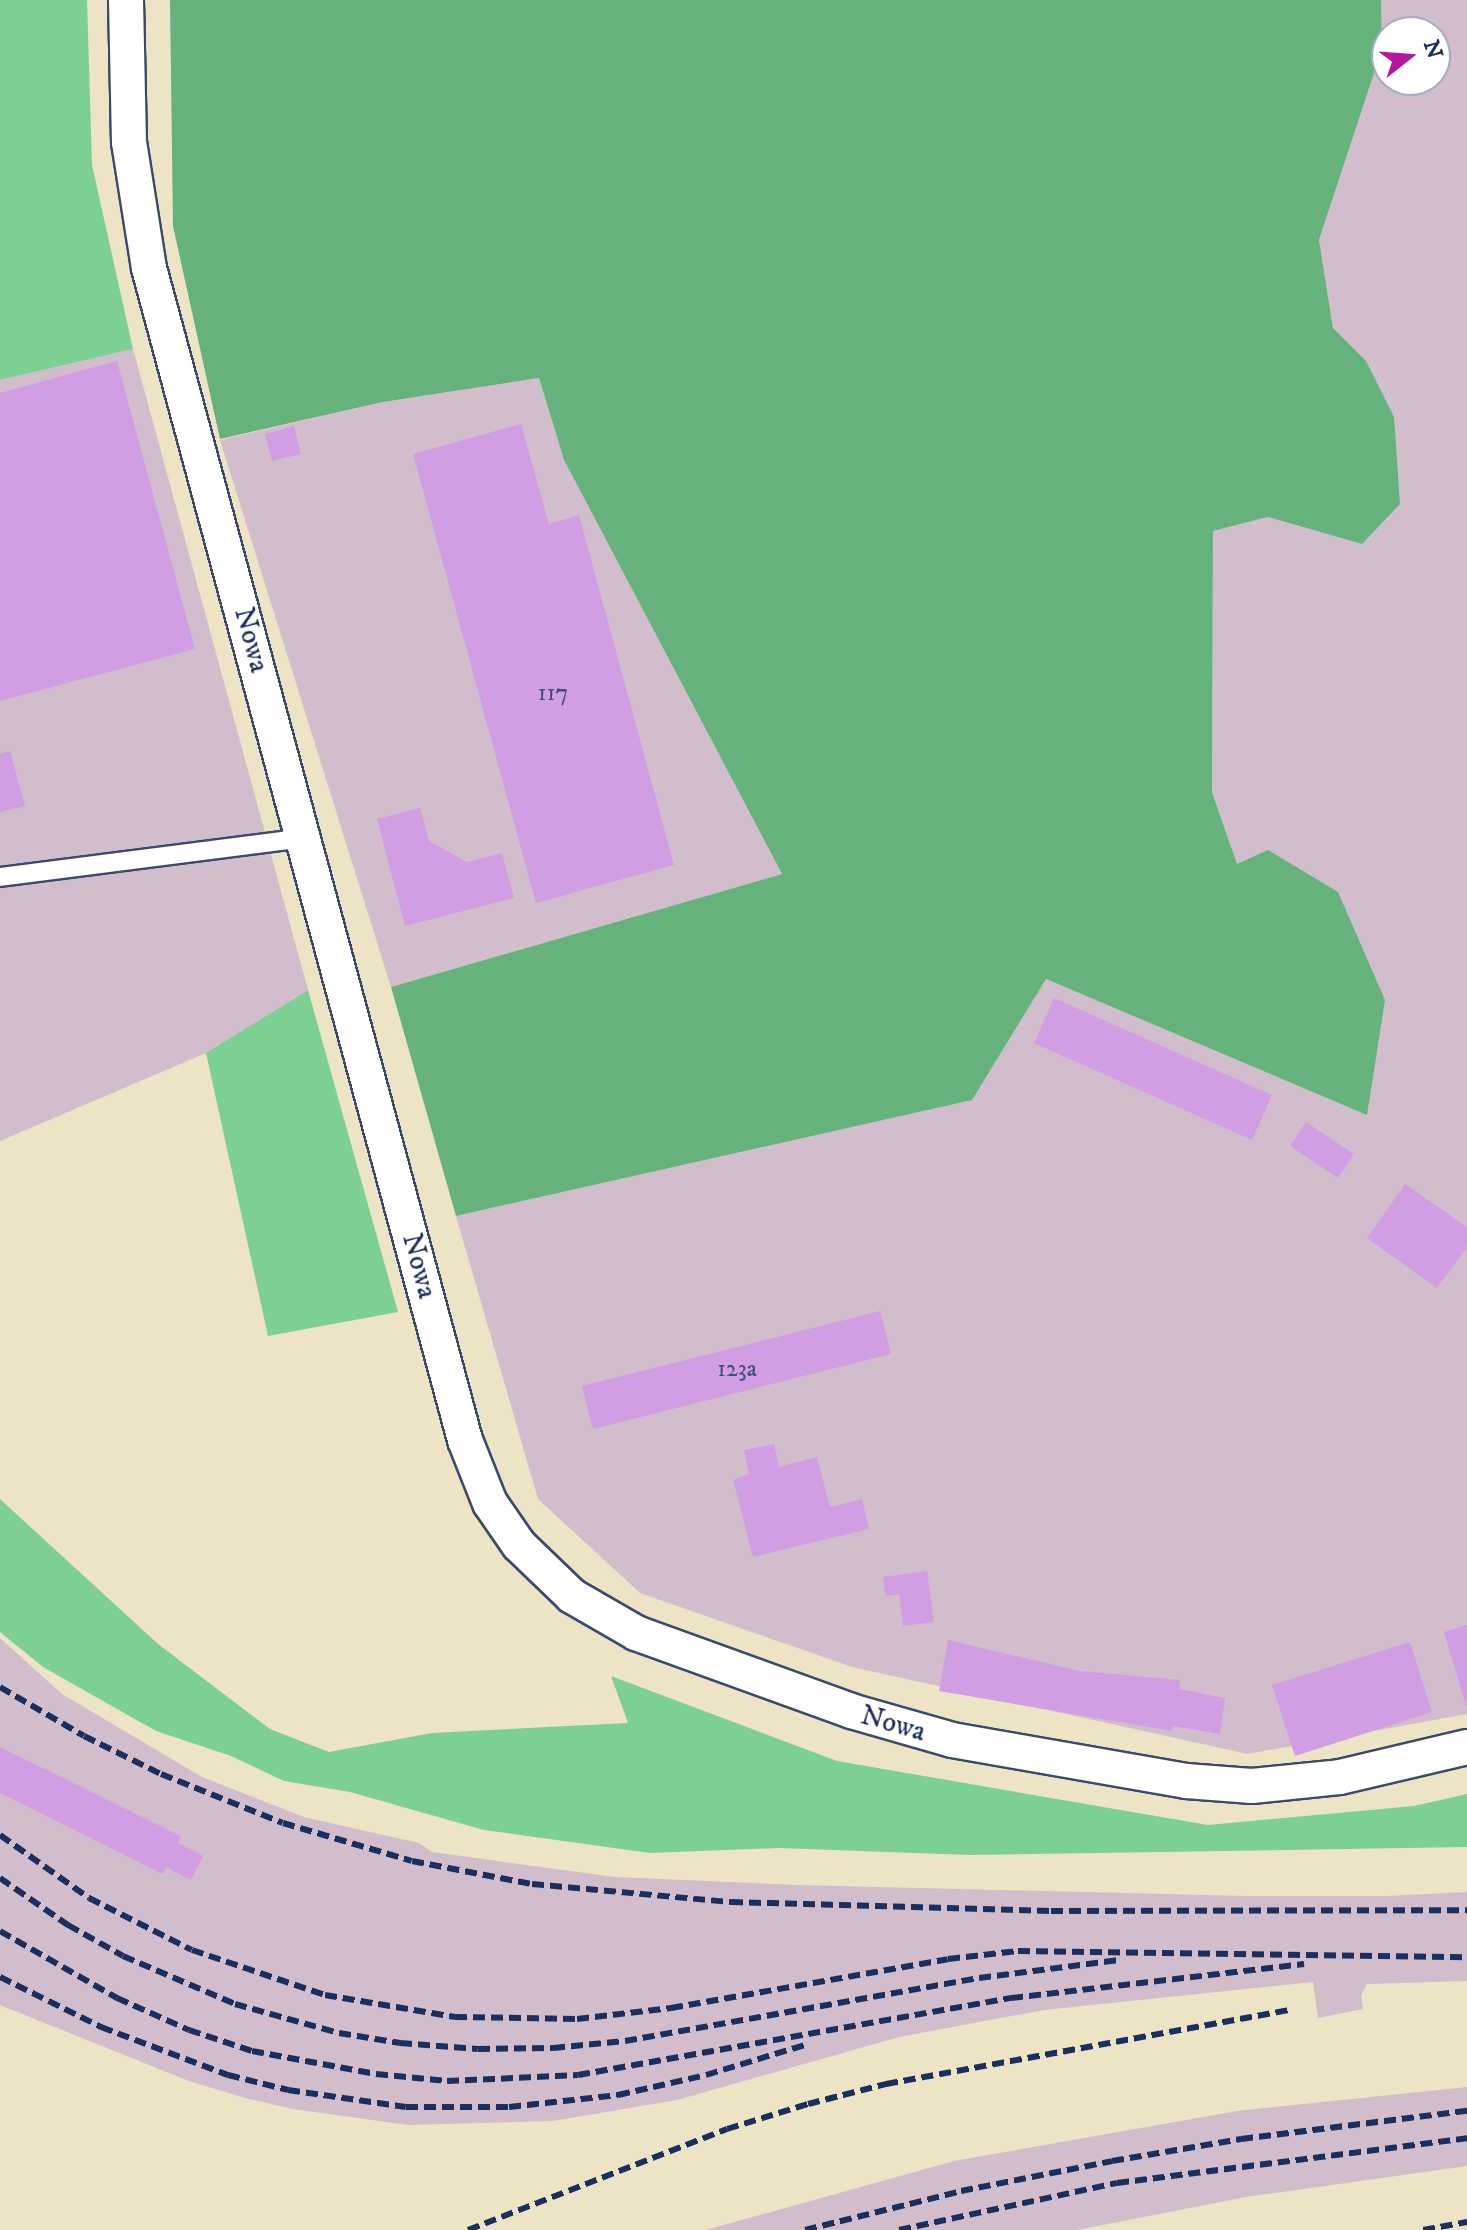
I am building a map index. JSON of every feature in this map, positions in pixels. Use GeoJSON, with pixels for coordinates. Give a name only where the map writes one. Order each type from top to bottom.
{"type":"FeatureCollection","features":[{"type":"Feature","properties":{"kind":"street","name":"Nowa"},"geometry":{"type":"LineString","coordinates":[[126,0],[127,117],[140,227],[470,1458],[497,1517],[528,1557],[572,1596],[636,1633],[851,1711],[952,1740],[1186,1781],[1263,1786],[1340,1777],[1467,1747]]}},
{"type":"Feature","properties":{"kind":"lane"},"geometry":{"type":"LineString","coordinates":[[0,877],[303,838]]}},
{"type":"Feature","properties":{"kind":"shaded area"},"geometry":{"type":"Polygon","coordinates":[[[1381,0],[1467,0],[1467,1714],[1248,1754],[852,1667],[640,1593],[538,1499],[456,1216],[971,1100],[1046,979],[1367,1115],[1237,864],[1212,792],[1213,531],[1268,517],[1362,544],[1366,361],[1333,328],[1319,240],[1371,82],[1371,96],[1451,96],[1451,16],[1381,16],[1381,0]]]}},
{"type":"Feature","properties":{"kind":"shaded area"},"geometry":{"type":"Polygon","coordinates":[[[133,349],[308,990],[206,1053],[0,1141],[0,380],[133,349]]]}},
{"type":"Feature","properties":{"kind":"shaded area"},"geometry":{"type":"Polygon","coordinates":[[[539,378],[564,460],[782,874],[391,987],[220,440],[383,402],[539,378]]]}},
{"type":"Feature","properties":{"kind":"shaded area"},"geometry":{"type":"Polygon","coordinates":[[[0,1638],[62,1694],[202,1777],[304,1817],[419,1843],[432,1852],[615,1877],[798,1885],[1247,1896],[1386,1896],[1467,1892],[1467,1981],[1367,1984],[1361,1996],[1363,2009],[1318,2018],[1313,1982],[1044,2010],[899,2037],[677,2100],[553,2121],[408,2125],[293,2109],[245,2098],[189,2081],[0,2005],[0,1638]]]}},
{"type":"Feature","properties":{"kind":"shaded area"},"geometry":{"type":"Polygon","coordinates":[[[1467,2087],[1467,2166],[1246,2197],[1077,2230],[706,2230],[954,2161],[1237,2111],[1467,2087]]]}},
{"type":"Feature","properties":{"kind":"green space"},"geometry":{"type":"Polygon","coordinates":[[[0,0],[87,0],[92,165],[133,349],[0,380],[0,0]]]}},
{"type":"Feature","properties":{"kind":"green space"},"geometry":{"type":"Polygon","coordinates":[[[170,0],[1381,0],[1381,16],[1371,16],[1371,82],[1319,240],[1333,328],[1366,361],[1394,417],[1400,504],[1362,544],[1268,517],[1213,531],[1212,792],[1237,864],[1268,850],[1338,892],[1385,1000],[1367,1115],[1046,979],[972,1100],[456,1216],[391,987],[782,874],[564,460],[539,378],[383,402],[220,439],[173,226],[170,0]]]}},
{"type":"Feature","properties":{"kind":"green space"},"geometry":{"type":"Polygon","coordinates":[[[308,990],[398,1312],[268,1336],[206,1053],[308,990]]]}},
{"type":"Feature","properties":{"kind":"green space"},"geometry":{"type":"Polygon","coordinates":[[[0,1499],[158,1644],[270,1729],[329,1752],[432,1733],[628,1723],[611,1676],[837,1761],[1208,1825],[1414,1806],[1467,1794],[1467,1847],[970,1855],[779,1848],[650,1853],[484,1830],[350,1792],[284,1781],[231,1756],[156,1731],[43,1667],[0,1632],[0,1499]]]}},
{"type":"Feature","properties":{"kind":"building"},"geometry":{"type":"Polygon","coordinates":[[[117,361],[195,649],[0,701],[0,393],[117,361]]]}},
{"type":"Feature","properties":{"kind":"building"},"geometry":{"type":"Polygon","coordinates":[[[521,424],[549,524],[579,515],[674,865],[536,903],[413,454],[521,424]]]}},
{"type":"Feature","properties":{"kind":"building"},"geometry":{"type":"Polygon","coordinates":[[[294,426],[301,454],[272,461],[265,434],[294,426]]]}},
{"type":"Feature","properties":{"kind":"building"},"geometry":{"type":"Polygon","coordinates":[[[10,751],[25,806],[0,812],[0,754],[10,751]]]}},
{"type":"Feature","properties":{"kind":"building"},"geometry":{"type":"Polygon","coordinates":[[[420,808],[429,841],[467,862],[502,853],[514,898],[405,926],[377,819],[420,808]]]}},
{"type":"Feature","properties":{"kind":"building"},"geometry":{"type":"Polygon","coordinates":[[[1054,998],[1272,1095],[1252,1140],[1034,1043],[1054,998]]]}},
{"type":"Feature","properties":{"kind":"building"},"geometry":{"type":"Polygon","coordinates":[[[1306,1122],[1354,1154],[1338,1178],[1290,1146],[1306,1122]]]}},
{"type":"Feature","properties":{"kind":"building"},"geometry":{"type":"Polygon","coordinates":[[[1405,1184],[1467,1227],[1467,1247],[1437,1288],[1367,1238],[1405,1184]]]}},
{"type":"Feature","properties":{"kind":"building"},"geometry":{"type":"Polygon","coordinates":[[[880,1311],[891,1354],[593,1429],[582,1386],[880,1311]]]}},
{"type":"Feature","properties":{"kind":"building"},"geometry":{"type":"Polygon","coordinates":[[[774,1444],[779,1467],[817,1457],[830,1507],[862,1499],[869,1529],[753,1557],[733,1480],[749,1474],[744,1450],[774,1444]]]}},
{"type":"Feature","properties":{"kind":"building"},"geometry":{"type":"Polygon","coordinates":[[[927,1571],[934,1622],[903,1626],[899,1594],[886,1596],[883,1577],[927,1571]]]}},
{"type":"Feature","properties":{"kind":"building"},"geometry":{"type":"Polygon","coordinates":[[[1467,1625],[1467,1706],[1466,1706],[1444,1632],[1467,1625]]]}},
{"type":"Feature","properties":{"kind":"building"},"geometry":{"type":"Polygon","coordinates":[[[948,1640],[1080,1671],[1180,1680],[1179,1689],[1225,1698],[1220,1734],[1173,1726],[1172,1731],[939,1691],[948,1640]]]}},
{"type":"Feature","properties":{"kind":"building"},"geometry":{"type":"Polygon","coordinates":[[[1410,1642],[1432,1712],[1295,1756],[1272,1685],[1410,1642]]]}},
{"type":"Feature","properties":{"kind":"building"},"geometry":{"type":"Polygon","coordinates":[[[0,1747],[181,1836],[178,1843],[203,1856],[191,1880],[166,1867],[163,1874],[0,1793],[0,1747]]]}},
{"type":"Feature","properties":{"kind":"railway"},"geometry":{"type":"LineString","coordinates":[[0,1687],[84,1736],[161,1774],[283,1823],[412,1861],[532,1884],[731,1902],[1051,1911],[1467,1910]]}},
{"type":"Feature","properties":{"kind":"railway"},"geometry":{"type":"LineString","coordinates":[[0,1835],[89,1898],[192,1950],[325,1995],[455,2017],[577,2019],[671,2008],[948,1959],[1018,1951],[1467,1957]]}},
{"type":"Feature","properties":{"kind":"railway"},"geometry":{"type":"LineString","coordinates":[[0,1878],[68,1925],[123,1956],[235,2004],[339,2033],[400,2043],[478,2049],[553,2048],[625,2041],[979,1978],[1119,1960]]}},
{"type":"Feature","properties":{"kind":"railway"},"geometry":{"type":"LineString","coordinates":[[0,1931],[117,1998],[189,2030],[252,2051],[376,2074],[447,2081],[578,2075],[1011,1998],[1304,1964]]}},
{"type":"Feature","properties":{"kind":"railway"},"geometry":{"type":"LineString","coordinates":[[0,1977],[101,2027],[228,2075],[288,2090],[406,2107],[509,2107],[618,2095],[706,2075],[805,2045]]}},
{"type":"Feature","properties":{"kind":"railway"},"geometry":{"type":"LineString","coordinates":[[468,2230],[727,2129],[808,2104],[886,2084],[1288,2010]]}},
{"type":"Feature","properties":{"kind":"railway"},"geometry":{"type":"LineString","coordinates":[[805,2230],[961,2191],[1112,2161],[1241,2139],[1467,2111]]}},
{"type":"Feature","properties":{"kind":"railway"},"geometry":{"type":"LineString","coordinates":[[899,2230],[1117,2183],[1467,2138]]}},
{"type":"Feature","properties":{"kind":"railway"},"geometry":{"type":"LineString","coordinates":[[1423,2230],[1467,2222]]}}]}
